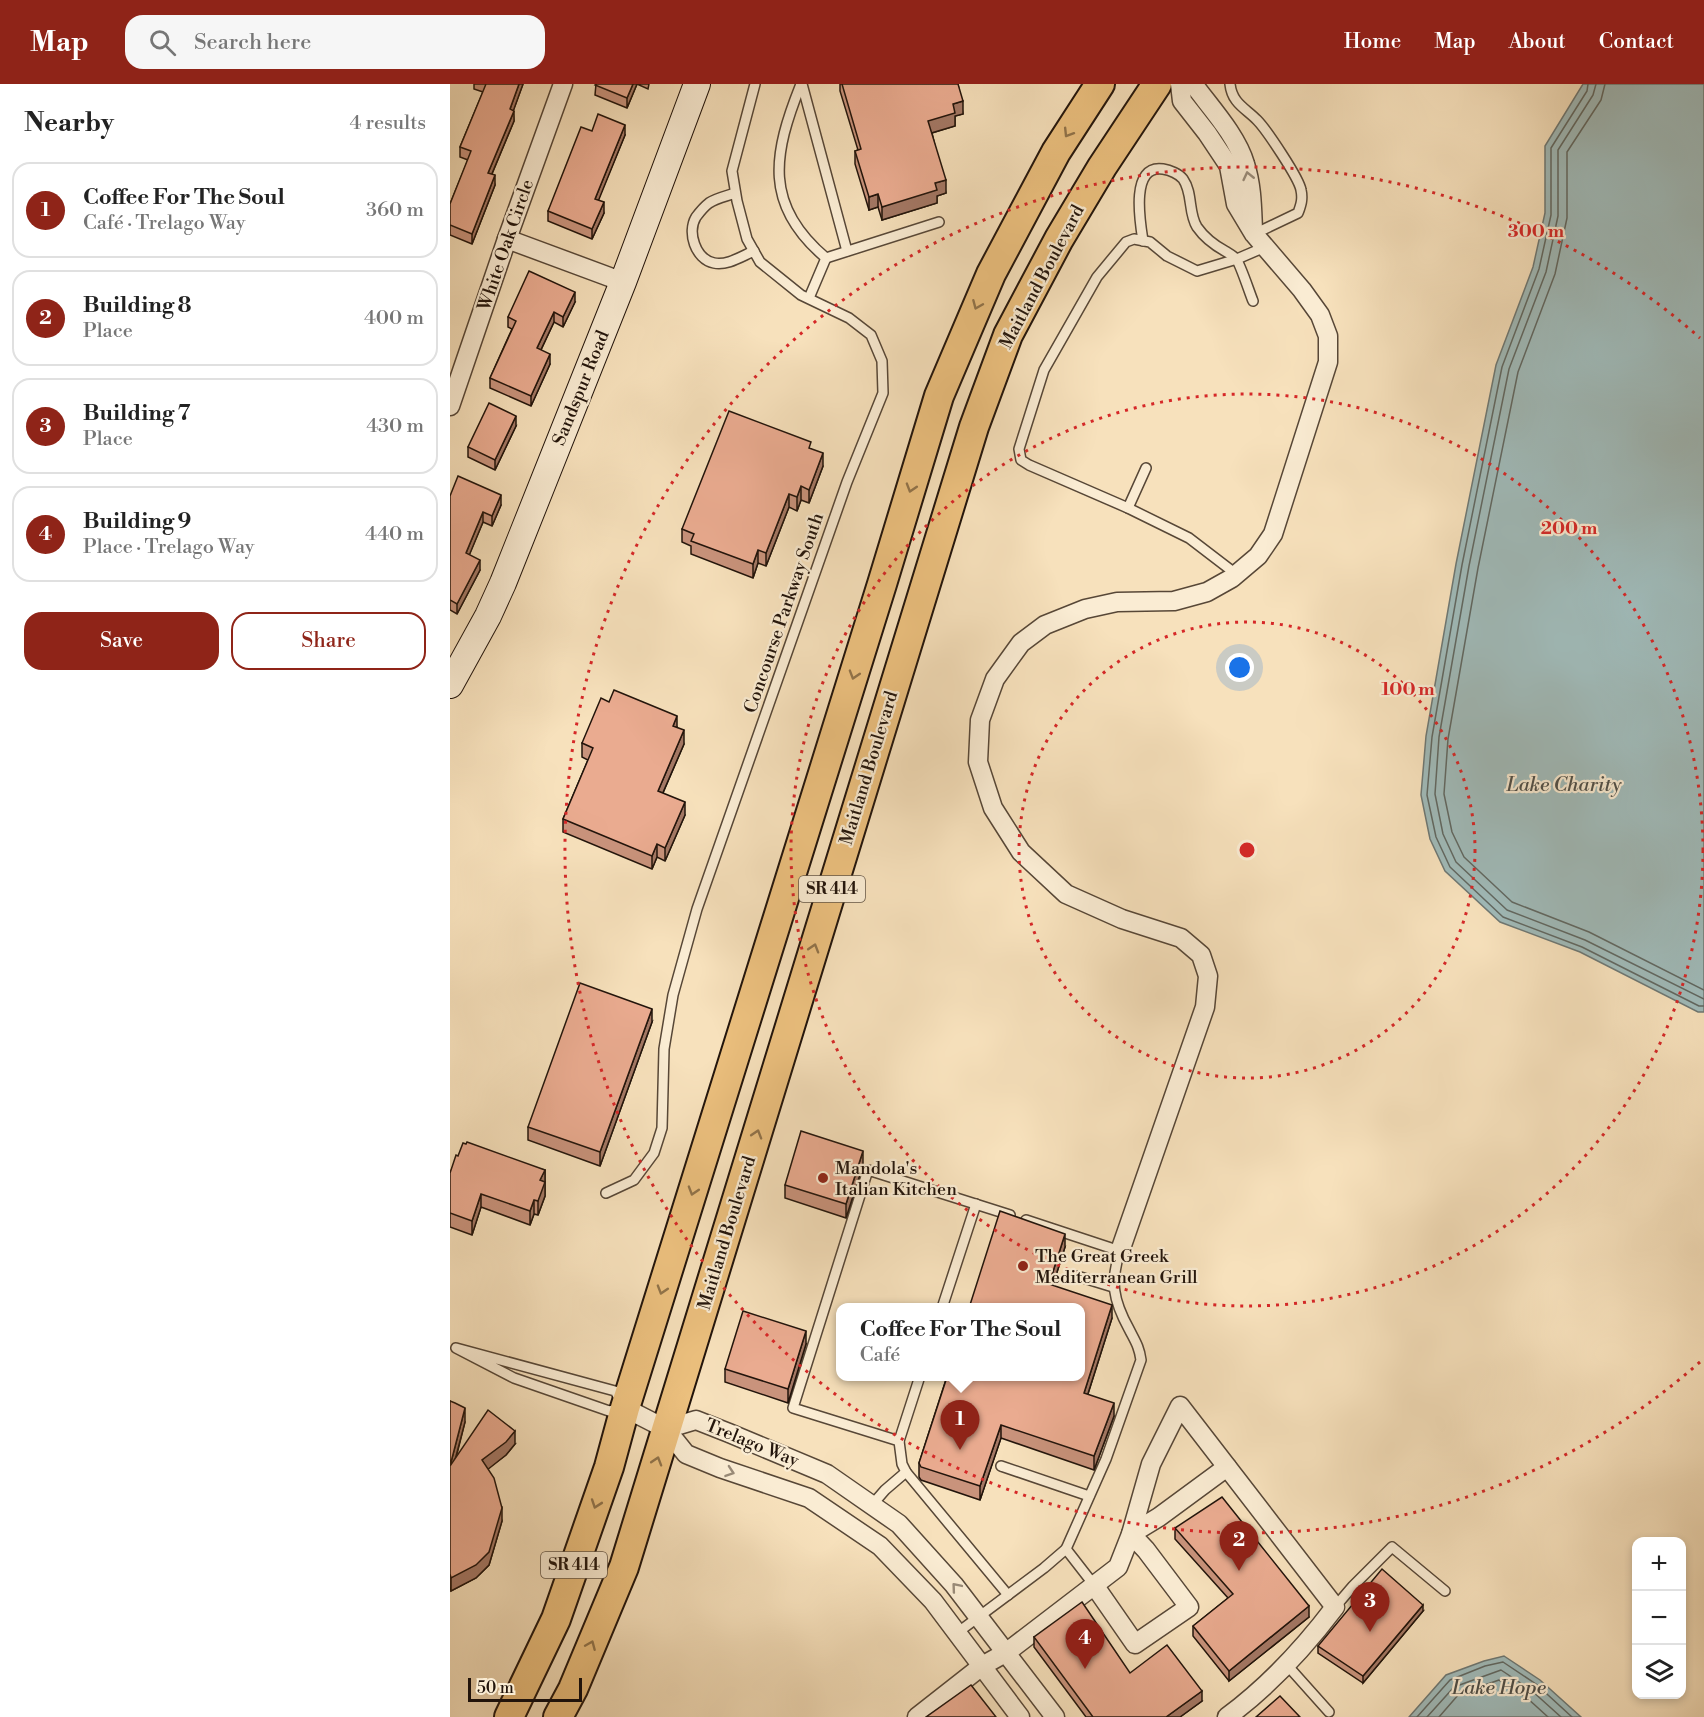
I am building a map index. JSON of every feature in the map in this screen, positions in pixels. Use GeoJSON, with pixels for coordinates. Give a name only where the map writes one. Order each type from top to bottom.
{"type":"FeatureCollection","features":[{"type":"Feature","properties":{"kind":"main road","name":"SR 414"},"geometry":{"type":"LineString","coordinates":[[509,1717],[556,1619],[609,1467],[625,1408],[939,396],[991,274],[1056,152],[1100,84]]}},
{"type":"Feature","properties":{"kind":"main road","name":"Maitland Boulevard"},"geometry":{"type":"LineString","coordinates":[[558,1717],[573,1689],[624,1567],[971,438],[989,386],[1008,335],[1059,239],[1102,167],[1157,84]]}},
{"type":"Feature","properties":{"kind":"street","name":"White Oak Circle"},"geometry":{"type":"LineString","coordinates":[[450,406],[563,84]]}},
{"type":"Feature","properties":{"kind":"street","name":"Sandspur Road"},"geometry":{"type":"LineString","coordinates":[[450,685],[488,616],[503,583],[623,282],[697,84]]}},
{"type":"Feature","properties":{"kind":"street"},"geometry":{"type":"LineString","coordinates":[[1120,1251],[1205,1007],[1208,976],[1201,955],[1181,938],[1122,919],[1066,894],[1021,852],[993,808],[978,762],[980,720],[995,679],[1021,642],[1045,625],[1085,609],[1117,602],[1174,601],[1207,592],[1236,574],[1258,556],[1273,534],[1328,362],[1328,336],[1320,315],[1302,290],[1259,241],[1245,161],[1227,128],[1194,85],[1182,84]]}},
{"type":"Feature","properties":{"kind":"street"},"geometry":{"type":"LineString","coordinates":[[507,239],[623,282]]}},
{"type":"Feature","properties":{"kind":"street"},"geometry":{"type":"LineString","coordinates":[[917,1717],[982,1666],[1007,1652],[1118,1567],[1131,1534],[1150,1464],[1180,1406],[1335,1607],[1307,1645],[1227,1717]]}},
{"type":"Feature","properties":{"kind":"street"},"geometry":{"type":"LineString","coordinates":[[625,1408],[666,1429]]}},
{"type":"Feature","properties":{"kind":"street","name":"Trelago Way"},"geometry":{"type":"LineString","coordinates":[[1020,1717],[933,1601],[880,1546],[810,1498],[720,1468],[686,1454],[666,1429],[696,1420],[827,1474],[899,1524],[954,1585],[1055,1717]]}},
{"type":"Feature","properties":{"kind":"street"},"geometry":{"type":"LineString","coordinates":[[1131,1534],[1159,1517],[1227,1467]]}},
{"type":"Feature","properties":{"kind":"street"},"geometry":{"type":"LineString","coordinates":[[1094,1585],[1135,1644],[1189,1607],[1131,1534]]}},
{"type":"Feature","properties":{"kind":"lane","name":"Concourse Parkway South"},"geometry":{"type":"LineString","coordinates":[[606,1192],[634,1180],[654,1154],[662,1128],[664,1049],[672,1005],[697,909],[847,482],[883,393],[882,361],[871,335],[849,318],[801,295],[760,262],[747,239],[735,193],[732,171],[755,84]]}},
{"type":"Feature","properties":{"kind":"lane"},"geometry":{"type":"LineString","coordinates":[[801,84],[847,251]]}},
{"type":"Feature","properties":{"kind":"lane"},"geometry":{"type":"LineString","coordinates":[[801,84],[786,122],[780,148],[778,180],[788,212],[807,242],[826,258]]}},
{"type":"Feature","properties":{"kind":"lane"},"geometry":{"type":"LineString","coordinates":[[1230,84],[1231,91],[1244,110],[1257,120],[1295,176],[1301,190],[1302,204],[1298,213],[1237,259],[1197,271],[1167,256],[1150,242],[1134,239],[1126,242],[1097,277],[1044,370],[1019,449],[1021,460],[1029,465],[1128,508],[1189,538],[1236,574]]}},
{"type":"Feature","properties":{"kind":"lane"},"geometry":{"type":"LineString","coordinates":[[1143,241],[1139,215],[1140,190],[1144,176],[1151,170],[1161,168],[1178,174],[1187,187],[1192,219],[1212,243],[1237,259],[1253,301]]}},
{"type":"Feature","properties":{"kind":"lane"},"geometry":{"type":"LineString","coordinates":[[735,193],[710,202],[695,218],[693,235],[695,249],[703,258],[714,264],[728,263],[754,251]]}},
{"type":"Feature","properties":{"kind":"lane"},"geometry":{"type":"LineString","coordinates":[[809,298],[826,258],[939,222]]}},
{"type":"Feature","properties":{"kind":"lane"},"geometry":{"type":"LineString","coordinates":[[1128,508],[1146,468]]}},
{"type":"Feature","properties":{"kind":"lane"},"geometry":{"type":"LineString","coordinates":[[899,1442],[793,1408],[868,1170],[1120,1251],[1114,1268],[1113,1287],[1117,1304],[1139,1346],[1140,1360],[1106,1459],[1066,1549],[957,1633]]}},
{"type":"Feature","properties":{"kind":"lane"},"geometry":{"type":"LineString","coordinates":[[944,1303],[976,1204]]}},
{"type":"Feature","properties":{"kind":"lane"},"geometry":{"type":"LineString","coordinates":[[1077,1276],[1113,1287]]}},
{"type":"Feature","properties":{"kind":"lane"},"geometry":{"type":"LineString","coordinates":[[456,1348],[615,1391],[625,1408],[609,1411],[514,1378],[456,1348]]}},
{"type":"Feature","properties":{"kind":"lane"},"geometry":{"type":"LineString","coordinates":[[919,1381],[899,1442],[902,1464],[906,1472],[1008,1595]]}},
{"type":"Feature","properties":{"kind":"lane"},"geometry":{"type":"LineString","coordinates":[[1001,1466],[1089,1496]]}},
{"type":"Feature","properties":{"kind":"lane"},"geometry":{"type":"LineString","coordinates":[[872,1505],[906,1472]]}},
{"type":"Feature","properties":{"kind":"lane"},"geometry":{"type":"LineString","coordinates":[[1335,1607],[1392,1547],[1444,1591]]}},
{"type":"Feature","properties":{"kind":"lane"},"geometry":{"type":"LineString","coordinates":[[1066,1549],[1094,1585]]}},
{"type":"Feature","properties":{"kind":"lane"},"geometry":{"type":"LineString","coordinates":[[1287,1665],[1329,1712]]}},
{"type":"Feature","properties":{"kind":"water","name":"Lake Charity"},"geometry":{"type":"Polygon","coordinates":[[[1583,84],[1704,84],[1704,1012],[1698,1012],[1580,952],[1500,922],[1445,871],[1430,839],[1421,795],[1426,736],[1456,564],[1496,365],[1533,267],[1545,213],[1545,146],[1583,84]]]}},
{"type":"Feature","properties":{"kind":"water","name":"Lake Hope"},"geometry":{"type":"Polygon","coordinates":[[[1504,1656],[1540,1680],[1581,1717],[1409,1717],[1446,1675],[1504,1656]]]}},
{"type":"Feature","properties":{"kind":"building"},"geometry":{"type":"Polygon","coordinates":[[[486,84],[519,84],[510,109],[514,111],[488,173],[495,175],[472,234],[450,225],[450,204],[471,151],[460,147],[486,84]]]}},
{"type":"Feature","properties":{"kind":"building"},"geometry":{"type":"Polygon","coordinates":[[[596,84],[633,84],[627,98],[596,84]]]}},
{"type":"Feature","properties":{"kind":"building"},"geometry":{"type":"Polygon","coordinates":[[[842,84],[958,84],[963,101],[953,104],[955,113],[928,121],[946,180],[935,183],[937,190],[882,207],[878,194],[869,197],[855,151],[861,149],[842,84]]]}},
{"type":"Feature","properties":{"kind":"building"},"geometry":{"type":"Polygon","coordinates":[[[598,114],[625,125],[595,199],[604,202],[592,229],[548,211],[581,127],[592,131],[598,114]]]}},
{"type":"Feature","properties":{"kind":"building"},"geometry":{"type":"Polygon","coordinates":[[[529,271],[575,292],[563,317],[554,312],[537,348],[550,354],[531,396],[490,378],[516,321],[508,317],[529,271]]]}},
{"type":"Feature","properties":{"kind":"building"},"geometry":{"type":"Polygon","coordinates":[[[489,403],[516,416],[495,460],[468,447],[489,403]]]}},
{"type":"Feature","properties":{"kind":"building"},"geometry":{"type":"Polygon","coordinates":[[[729,411],[811,442],[809,448],[823,453],[809,490],[801,486],[797,497],[789,494],[766,553],[758,550],[753,564],[691,541],[694,534],[682,529],[729,411]]]}},
{"type":"Feature","properties":{"kind":"building"},"geometry":{"type":"Polygon","coordinates":[[[458,476],[501,495],[492,516],[483,512],[466,553],[480,560],[457,604],[450,600],[450,496],[458,476]]]}},
{"type":"Feature","properties":{"kind":"building"},"geometry":{"type":"Polygon","coordinates":[[[614,690],[677,716],[673,726],[684,730],[658,791],[685,802],[665,848],[657,844],[652,856],[563,819],[593,748],[582,743],[601,698],[609,702],[614,690]]]}},
{"type":"Feature","properties":{"kind":"building"},"geometry":{"type":"Polygon","coordinates":[[[580,983],[652,1009],[600,1152],[528,1127],[580,983]]]}},
{"type":"Feature","properties":{"kind":"building"},"geometry":{"type":"Polygon","coordinates":[[[801,1131],[863,1151],[846,1204],[785,1185],[801,1131]]]}},
{"type":"Feature","properties":{"kind":"building"},"geometry":{"type":"Polygon","coordinates":[[[467,1142],[545,1170],[540,1180],[545,1182],[538,1201],[534,1200],[530,1211],[481,1194],[472,1221],[450,1213],[450,1173],[456,1155],[458,1156],[463,1143],[467,1142]]]}},
{"type":"Feature","properties":{"kind":"building"},"geometry":{"type":"Polygon","coordinates":[[[1000,1211],[1065,1234],[1049,1284],[1112,1305],[1084,1393],[1114,1403],[1094,1456],[1001,1425],[980,1486],[921,1467],[919,1463],[946,1381],[1085,1381],[1085,1303],[971,1303],[1000,1211]]]}},
{"type":"Feature","properties":{"kind":"building"},"geometry":{"type":"Polygon","coordinates":[[[743,1311],[806,1331],[788,1389],[725,1369],[743,1311]]]}},
{"type":"Feature","properties":{"kind":"building"},"geometry":{"type":"Polygon","coordinates":[[[450,1401],[465,1408],[450,1466],[450,1401]]]}},
{"type":"Feature","properties":{"kind":"building"},"geometry":{"type":"Polygon","coordinates":[[[488,1410],[515,1431],[506,1442],[482,1460],[494,1478],[502,1508],[489,1552],[476,1565],[451,1578],[450,1574],[450,1466],[488,1410]]]}},
{"type":"Feature","properties":{"kind":"building"},"geometry":{"type":"Polygon","coordinates":[[[1222,1497],[1309,1606],[1229,1671],[1193,1626],[1233,1594],[1175,1528],[1222,1497]]]}},
{"type":"Feature","properties":{"kind":"building"},"geometry":{"type":"Polygon","coordinates":[[[1382,1569],[1423,1605],[1363,1676],[1318,1646],[1382,1569]]]}},
{"type":"Feature","properties":{"kind":"building"},"geometry":{"type":"Polygon","coordinates":[[[1082,1602],[1130,1673],[1167,1645],[1202,1691],[1166,1717],[1093,1717],[1034,1637],[1082,1602]]]}},
{"type":"Feature","properties":{"kind":"building"},"geometry":{"type":"Polygon","coordinates":[[[971,1685],[996,1717],[926,1717],[971,1685]]]}},
{"type":"Feature","properties":{"kind":"building"},"geometry":{"type":"Polygon","coordinates":[[[1280,1696],[1300,1717],[1256,1717],[1280,1696]]]}},
{"type":"Feature","properties":{"kind":"place","name":"Mandola's Italian Kitchen"},"geometry":{"type":"Point","coordinates":[823,1178]}},
{"type":"Feature","properties":{"kind":"place","name":"The Great Greek Mediterranean Grill"},"geometry":{"type":"Point","coordinates":[1023,1266]}},
{"type":"Feature","properties":{"kind":"place","name":"Coffee For The Soul"},"geometry":{"type":"Point","coordinates":[960,1450]}},
{"type":"Feature","properties":{"kind":"place","name":"Building 8"},"geometry":{"type":"Point","coordinates":[1239,1571]}},
{"type":"Feature","properties":{"kind":"place","name":"Building 7"},"geometry":{"type":"Point","coordinates":[1370,1632]}},
{"type":"Feature","properties":{"kind":"place","name":"Building 9"},"geometry":{"type":"Point","coordinates":[1085,1669]}}]}
